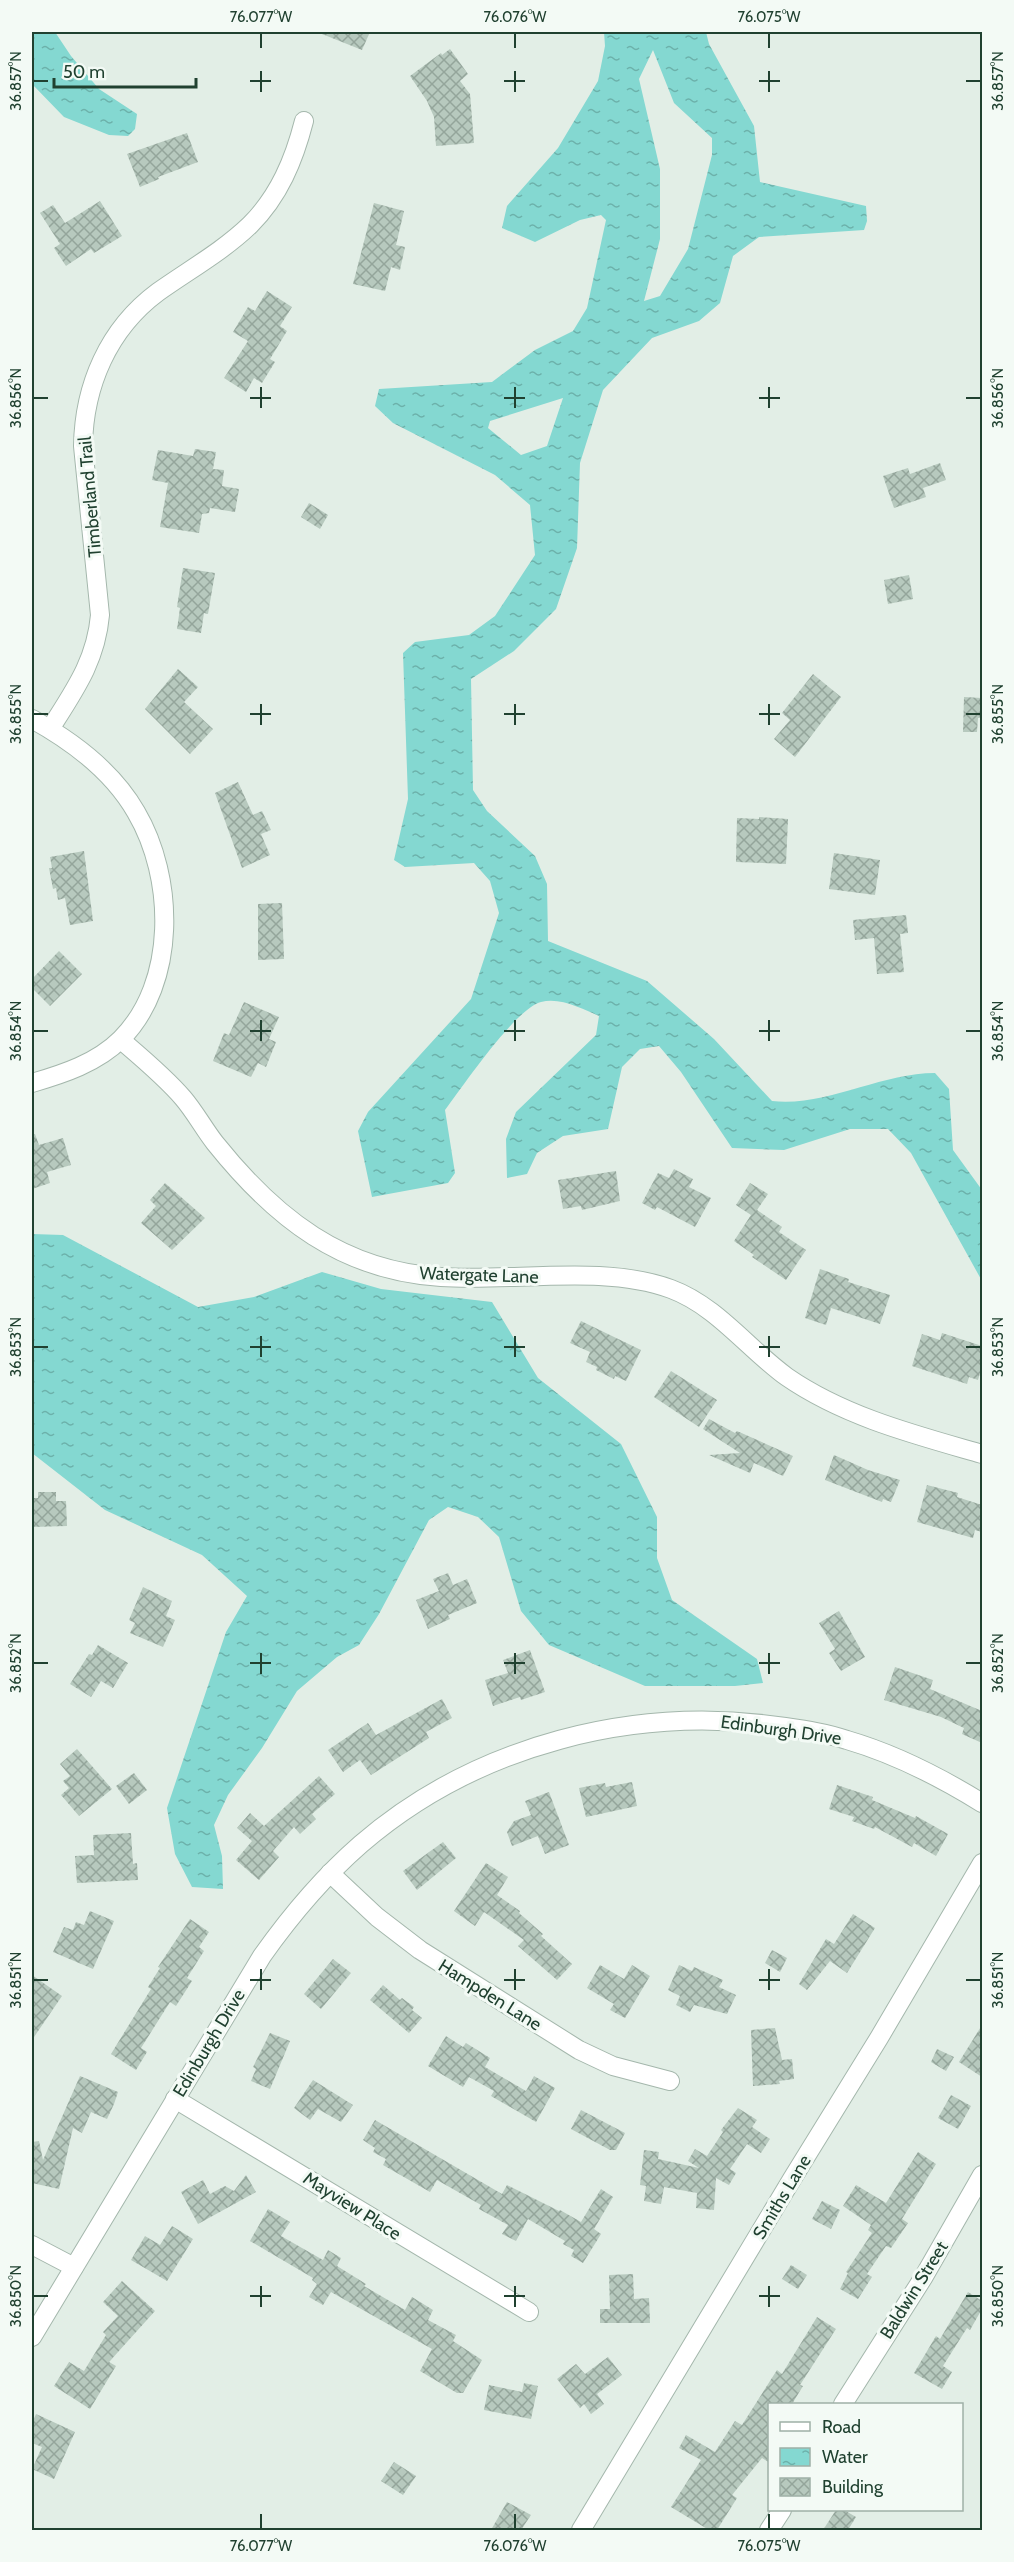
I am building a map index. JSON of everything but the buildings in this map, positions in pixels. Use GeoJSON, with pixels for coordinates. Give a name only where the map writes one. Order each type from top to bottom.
{"type":"FeatureCollection","features":[{"type":"Feature","properties":{"kind":"street","name":"Timberland Trail"},"geometry":{"type":"LineString","coordinates":[[50,729],[83,676],[92,658],[98,635],[100,615],[83,446],[84,420],[89,394],[98,368],[117,336],[136,311],[250,225],[269,202],[289,168],[304,121]]}},
{"type":"Feature","properties":{"kind":"street"},"geometry":{"type":"LineString","coordinates":[[32,719],[50,729],[97,764],[136,812],[149,841],[158,871],[163,908],[157,977],[138,1020],[121,1040],[89,1062],[61,1075],[32,1083]]}},
{"type":"Feature","properties":{"kind":"street","name":"Watergate Lane"},"geometry":{"type":"LineString","coordinates":[[121,1040],[183,1098],[214,1143],[259,1193],[288,1220],[340,1251],[403,1272],[441,1277],[599,1277],[648,1282],[672,1289],[695,1301],[731,1328],[776,1368],[823,1398],[920,1436],[982,1454]]}},
{"type":"Feature","properties":{"kind":"street","name":"Edinburgh Drive"},"geometry":{"type":"LineString","coordinates":[[32,2337],[262,1956],[291,1915],[330,1873],[362,1844],[400,1814],[442,1788],[486,1767],[566,1738],[610,1727],[665,1720],[704,1719],[759,1723],[846,1739],[889,1755],[940,1779],[982,1803]]}},
{"type":"Feature","properties":{"kind":"street","name":"Smiths Lane"},"geometry":{"type":"LineString","coordinates":[[580,2530],[879,2038],[982,1863]]}},
{"type":"Feature","properties":{"kind":"street","name":"Hampden Lane"},"geometry":{"type":"LineString","coordinates":[[330,1873],[377,1917],[420,1950],[579,2050],[613,2066],[670,2081]]}},
{"type":"Feature","properties":{"kind":"street","name":"Mayview Place"},"geometry":{"type":"LineString","coordinates":[[175,2099],[529,2312]]}},
{"type":"Feature","properties":{"kind":"street","name":"Baldwin Street"},"geometry":{"type":"LineString","coordinates":[[844,2403],[923,2278],[982,2175]]}},
{"type":"Feature","properties":{"kind":"street"},"geometry":{"type":"LineString","coordinates":[[32,2245],[74,2267]]}},
{"type":"Feature","properties":{"kind":"street"},"geometry":{"type":"LineString","coordinates":[[769,2530],[781,2511]]}},
{"type":"Feature","properties":{"kind":"water"},"geometry":{"type":"Polygon","coordinates":[[[32,32],[55,32],[71,56],[99,89],[137,114],[135,129],[128,136],[109,135],[64,117],[32,84],[32,32]]]}},
{"type":"Feature","properties":{"kind":"water"},"geometry":{"type":"Polygon","coordinates":[[[604,32],[706,32],[709,44],[754,126],[760,182],[866,206],[867,221],[864,230],[759,237],[733,256],[720,303],[699,321],[652,338],[603,390],[580,463],[577,548],[556,609],[514,651],[471,679],[473,790],[487,811],[535,856],[547,884],[548,941],[647,981],[714,1039],[772,1101],[793,1102],[813,1099],[894,1078],[935,1073],[949,1089],[953,1150],[982,1190],[982,1281],[911,1153],[888,1129],[850,1129],[784,1150],[732,1148],[681,1072],[659,1046],[640,1049],[622,1067],[608,1129],[563,1136],[537,1153],[527,1174],[507,1178],[506,1139],[516,1112],[596,1035],[599,1016],[556,1001],[541,1002],[518,1018],[490,1050],[445,1110],[455,1173],[448,1183],[372,1197],[358,1131],[368,1112],[471,999],[499,913],[490,881],[474,863],[405,867],[394,860],[408,799],[403,653],[415,642],[469,635],[495,616],[535,555],[530,505],[495,475],[393,423],[375,406],[379,389],[492,382],[535,350],[573,331],[587,308],[606,220],[601,215],[580,220],[535,242],[502,228],[507,206],[558,148],[598,81],[605,46],[604,32]],[[653,50],[639,79],[660,169],[660,239],[644,301],[660,296],[688,249],[712,155],[712,138],[674,103],[653,50]],[[563,398],[490,421],[488,428],[521,455],[547,446],[563,398]]]}},
{"type":"Feature","properties":{"kind":"water"},"geometry":{"type":"Polygon","coordinates":[[[32,1234],[63,1235],[198,1307],[254,1297],[322,1272],[381,1289],[492,1302],[538,1378],[621,1444],[657,1517],[657,1558],[672,1600],[757,1659],[763,1683],[735,1686],[645,1686],[549,1645],[521,1611],[499,1537],[478,1517],[448,1507],[429,1520],[379,1614],[359,1645],[337,1657],[297,1691],[262,1748],[228,1795],[214,1825],[222,1856],[223,1889],[192,1887],[175,1854],[167,1808],[226,1632],[247,1596],[202,1555],[105,1510],[32,1453],[32,1234]]]}}]}
